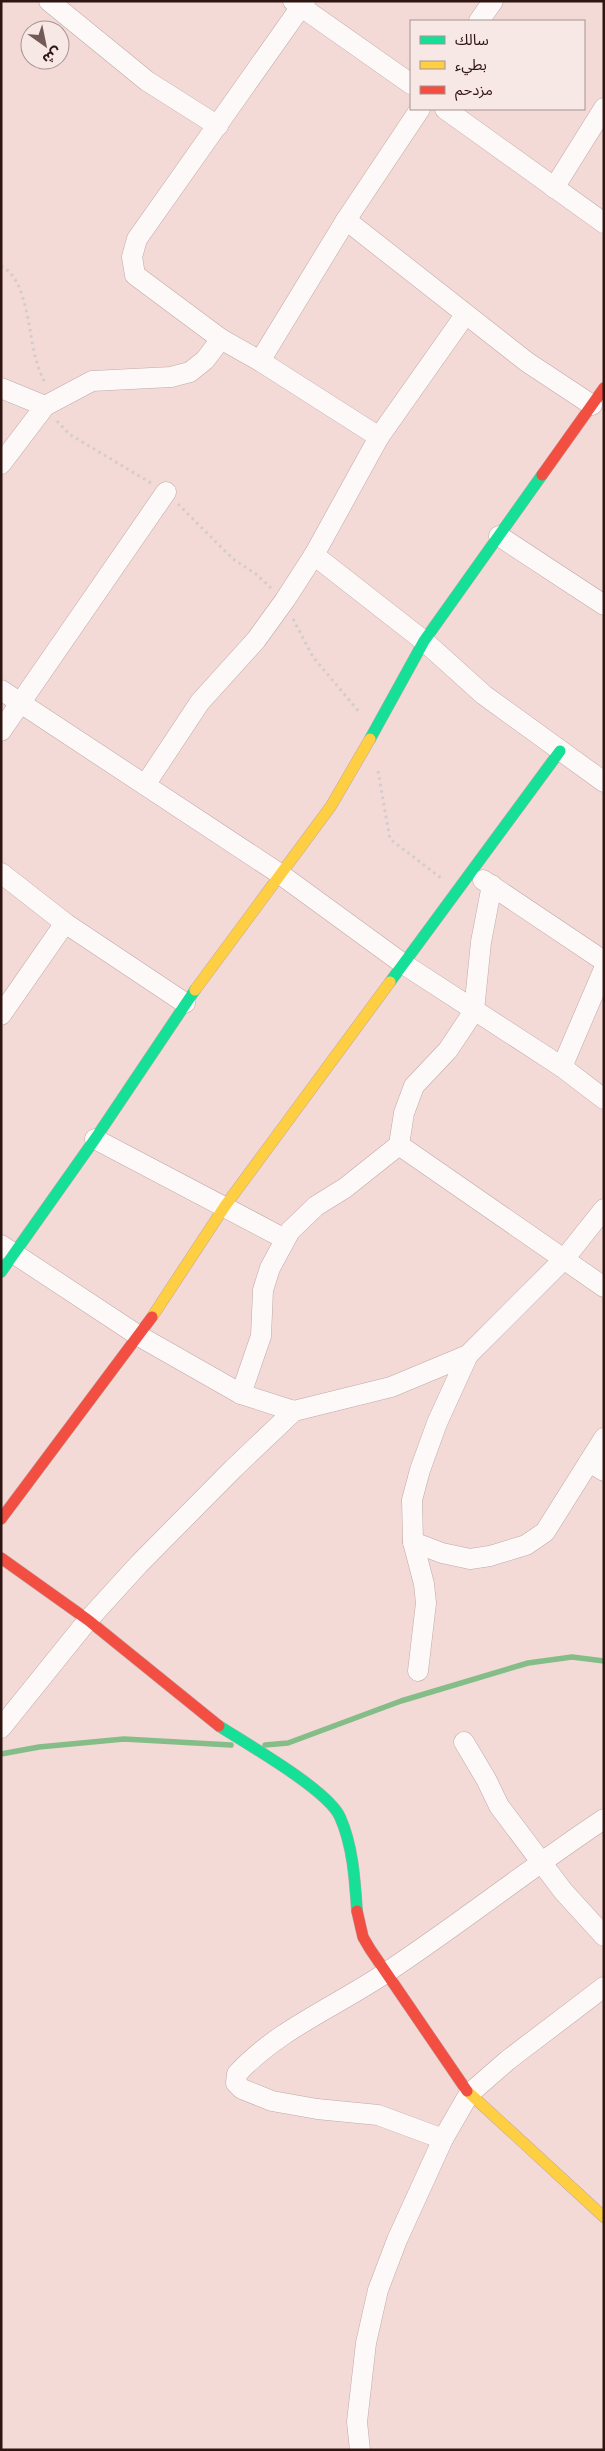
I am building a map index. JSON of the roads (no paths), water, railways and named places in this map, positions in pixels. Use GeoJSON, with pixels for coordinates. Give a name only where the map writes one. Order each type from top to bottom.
{"type":"FeatureCollection","features":[{"type":"Feature","properties":{"kind":"street"},"geometry":{"type":"LineString","coordinates":[[50,1],[147,81],[218,126]]}},
{"type":"Feature","properties":{"kind":"street"},"geometry":{"type":"LineString","coordinates":[[480,20],[493,1]]}},
{"type":"Feature","properties":{"kind":"street"},"geometry":{"type":"LineString","coordinates":[[379,437],[260,361],[221,339],[135,275],[132,257],[137,239],[218,126],[300,3],[410,83]]}},
{"type":"Feature","properties":{"kind":"street"},"geometry":{"type":"LineString","coordinates":[[554,188],[604,108]]}},
{"type":"Feature","properties":{"kind":"street"},"geometry":{"type":"LineString","coordinates":[[260,361],[346,220],[419,110]]}},
{"type":"Feature","properties":{"kind":"street"},"geometry":{"type":"LineString","coordinates":[[446,110],[604,222]]}},
{"type":"Feature","properties":{"kind":"street"},"geometry":{"type":"LineString","coordinates":[[346,220],[465,316],[527,362],[592,405]]}},
{"type":"Feature","properties":{"kind":"street"},"geometry":{"type":"LineString","coordinates":[[145,785],[200,702],[256,640],[285,600],[314,555],[379,437],[465,316]]}},
{"type":"Feature","properties":{"kind":"street"},"geometry":{"type":"LineString","coordinates":[[1,464],[49,404],[92,381],[171,377],[190,372],[205,360],[221,339]]}},
{"type":"Feature","properties":{"kind":"street"},"geometry":{"type":"LineString","coordinates":[[1,388],[49,404]]}},
{"type":"Feature","properties":{"kind":"street"},"geometry":{"type":"LineString","coordinates":[[1,1272],[8,1250],[95,1139],[185,1003],[330,806],[372,736],[424,641],[604,388]]}},
{"type":"Feature","properties":{"kind":"street"},"geometry":{"type":"LineString","coordinates":[[1,731],[166,492]]}},
{"type":"Feature","properties":{"kind":"street"},"geometry":{"type":"LineString","coordinates":[[499,536],[604,605]]}},
{"type":"Feature","properties":{"kind":"street"},"geometry":{"type":"LineString","coordinates":[[314,555],[424,641],[484,695],[604,782]]}},
{"type":"Feature","properties":{"kind":"street"},"geometry":{"type":"LineString","coordinates":[[1,690],[280,874],[402,963],[562,1067],[604,1099]]}},
{"type":"Feature","properties":{"kind":"street"},"geometry":{"type":"LineString","coordinates":[[1,1519],[138,1336],[225,1206],[402,963],[560,751]]}},
{"type":"Feature","properties":{"kind":"street"},"geometry":{"type":"LineString","coordinates":[[1,873],[65,923],[185,1003]]}},
{"type":"Feature","properties":{"kind":"street"},"geometry":{"type":"LineString","coordinates":[[469,873],[492,885],[604,960]]}},
{"type":"Feature","properties":{"kind":"street"},"geometry":{"type":"LineString","coordinates":[[241,1394],[261,1336],[263,1290],[270,1268],[285,1239],[290,1231],[316,1206],[346,1188],[399,1145],[404,1113],[414,1086],[448,1050],[474,1011],[481,942],[492,885]]}},
{"type":"Feature","properties":{"kind":"street"},"geometry":{"type":"LineString","coordinates":[[1,1014],[65,923]]}},
{"type":"Feature","properties":{"kind":"street"},"geometry":{"type":"LineString","coordinates":[[562,1067],[604,969]]}},
{"type":"Feature","properties":{"kind":"street"},"geometry":{"type":"LineString","coordinates":[[95,1139],[285,1239]]}},
{"type":"Feature","properties":{"kind":"street"},"geometry":{"type":"LineString","coordinates":[[399,1145],[604,1287]]}},
{"type":"Feature","properties":{"kind":"street"},"geometry":{"type":"LineString","coordinates":[[418,1671],[426,1603],[424,1584],[413,1542],[412,1500],[420,1470],[437,1423],[468,1355],[564,1258],[604,1209]]}},
{"type":"Feature","properties":{"kind":"street"},"geometry":{"type":"LineString","coordinates":[[8,1250],[138,1336],[241,1394],[294,1411]]}},
{"type":"Feature","properties":{"kind":"street"},"geometry":{"type":"LineString","coordinates":[[1,1728],[88,1620],[185,1516],[294,1411],[391,1387],[468,1355]]}},
{"type":"Feature","properties":{"kind":"street"},"geometry":{"type":"LineString","coordinates":[[413,1542],[442,1553],[470,1559],[490,1556],[526,1545],[546,1532],[596,1467],[604,1438]]}},
{"type":"Feature","properties":{"kind":"street"},"geometry":{"type":"LineString","coordinates":[[1,1558],[88,1620],[206,1717],[309,1784],[329,1800],[340,1816],[345,1831],[363,1937],[469,2094],[532,2148],[604,2217]]}},
{"type":"Feature","properties":{"kind":"street"},"geometry":{"type":"LineString","coordinates":[[464,1742],[500,1806],[563,1891],[604,1936]]}},
{"type":"Feature","properties":{"kind":"street"},"geometry":{"type":"LineString","coordinates":[[443,2139],[378,2115],[316,2109],[272,2101],[242,2089],[236,2083],[237,2074],[271,2043],[387,1973],[541,1860],[604,1819]]}},
{"type":"Feature","properties":{"kind":"street"},"geometry":{"type":"LineString","coordinates":[[360,2450],[357,2422],[366,2343],[378,2290],[397,2240],[443,2139],[469,2094],[515,2054],[604,1987]]}},
{"type":"Feature","properties":{"kind":"waterway"},"geometry":{"type":"LineString","coordinates":[[265,1745],[288,1743],[401,1701],[528,1663],[572,1657],[604,1661]]}},
{"type":"Feature","properties":{"kind":"waterway"},"geometry":{"type":"LineString","coordinates":[[1,1754],[39,1747],[124,1739],[231,1745]]}}]}
